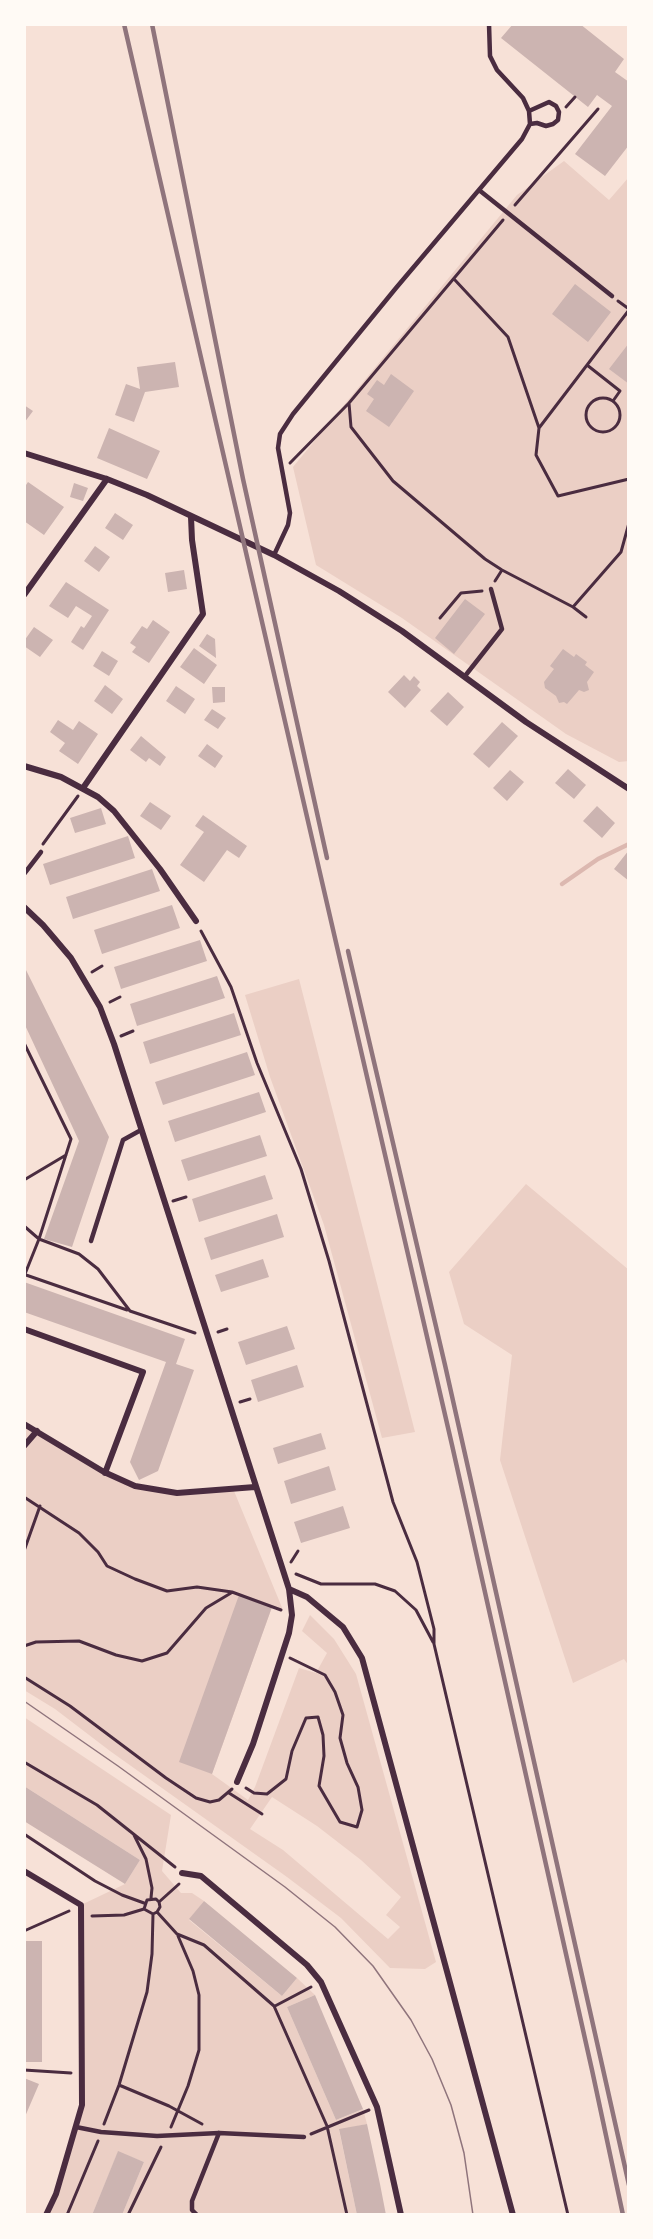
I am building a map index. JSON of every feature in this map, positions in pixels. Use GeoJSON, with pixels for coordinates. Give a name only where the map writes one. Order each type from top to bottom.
{"type":"FeatureCollection","features":[{"type":"Feature","properties":{"kind":"street"},"geometry":{"type":"LineString","coordinates":[[24,453],[106,479],[147,495],[274,555],[339,591],[402,631],[526,722],[629,788]]}},
{"type":"Feature","properties":{"kind":"street"},"geometry":{"type":"LineString","coordinates":[[24,595],[106,479]]}},
{"type":"Feature","properties":{"kind":"street"},"geometry":{"type":"LineString","coordinates":[[83,788],[202,614],[191,517]]}},
{"type":"Feature","properties":{"kind":"street"},"geometry":{"type":"LineString","coordinates":[[24,766],[61,777],[98,797],[120,818],[160,869],[196,921]]}},
{"type":"Feature","properties":{"kind":"street"},"geometry":{"type":"LineString","coordinates":[[24,907],[71,958],[98,1002],[114,1044],[289,1589],[292,1614],[283,1655],[253,1744],[237,1782]]}},
{"type":"Feature","properties":{"kind":"street"},"geometry":{"type":"LineString","coordinates":[[24,1329],[143,1372],[105,1473]]}},
{"type":"Feature","properties":{"kind":"street"},"geometry":{"type":"LineString","coordinates":[[24,1424],[105,1473],[135,1485],[177,1493],[255,1487]]}},
{"type":"Feature","properties":{"kind":"street"},"geometry":{"type":"LineString","coordinates":[[24,1446],[38,1431]]}},
{"type":"Feature","properties":{"kind":"street"},"geometry":{"type":"LineString","coordinates":[[289,1589],[307,1597],[343,1627],[362,1658],[513,2215]]}},
{"type":"Feature","properties":{"kind":"street"},"geometry":{"type":"LineString","coordinates":[[24,1871],[81,1905],[82,2104],[56,2194],[46,2215]]}},
{"type":"Feature","properties":{"kind":"street"},"geometry":{"type":"LineString","coordinates":[[182,1873],[201,1876],[307,1965],[321,1982],[377,2107],[401,2215]]}},
{"type":"Feature","properties":{"kind":"lane"},"geometry":{"type":"LineString","coordinates":[[274,555],[288,525],[290,513],[278,448],[280,434],[293,414],[522,139],[530,124],[529,111],[523,98],[497,70],[490,56],[489,24]]}},
{"type":"Feature","properties":{"kind":"lane"},"geometry":{"type":"LineString","coordinates":[[529,111],[549,102],[560,112],[558,120],[553,124],[546,126],[537,123],[530,124]]}},
{"type":"Feature","properties":{"kind":"lane"},"geometry":{"type":"LineString","coordinates":[[479,190],[612,296]]}},
{"type":"Feature","properties":{"kind":"lane"},"geometry":{"type":"LineString","coordinates":[[465,676],[502,629],[491,590]]}},
{"type":"Feature","properties":{"kind":"lane"},"geometry":{"type":"LineString","coordinates":[[24,874],[41,852]]}},
{"type":"Feature","properties":{"kind":"lane"},"geometry":{"type":"LineString","coordinates":[[91,1241],[123,1140],[141,1130]]}},
{"type":"Feature","properties":{"kind":"lane"},"geometry":{"type":"LineString","coordinates":[[76,2127],[101,2132],[167,2136],[219,2133],[304,2137]]}},
{"type":"Feature","properties":{"kind":"lane"},"geometry":{"type":"LineString","coordinates":[[197,2215],[192,2210],[192,2201],[219,2133]]}},
{"type":"Feature","properties":{"kind":"path"},"geometry":{"type":"LineString","coordinates":[[283,471],[349,403],[598,109]]}},
{"type":"Feature","properties":{"kind":"path"},"geometry":{"type":"LineString","coordinates":[[454,279],[508,337],[538,428],[536,454],[558,496],[629,479]]}},
{"type":"Feature","properties":{"kind":"path"},"geometry":{"type":"LineString","coordinates":[[538,428],[629,310]]}},
{"type":"Feature","properties":{"kind":"path"},"geometry":{"type":"LineString","coordinates":[[587,365],[620,391],[613,401]]}},
{"type":"Feature","properties":{"kind":"path"},"geometry":{"type":"LineString","coordinates":[[602,398],[613,401],[620,413],[615,426],[604,432],[592,428],[587,421],[586,414],[589,406],[595,400],[602,398]]}},
{"type":"Feature","properties":{"kind":"path"},"geometry":{"type":"LineString","coordinates":[[349,403],[351,427],[393,481],[485,559],[573,607],[586,617]]}},
{"type":"Feature","properties":{"kind":"path"},"geometry":{"type":"LineString","coordinates":[[573,607],[621,552],[629,523]]}},
{"type":"Feature","properties":{"kind":"path"},"geometry":{"type":"LineString","coordinates":[[440,618],[461,593],[491,590]]}},
{"type":"Feature","properties":{"kind":"path"},"geometry":{"type":"LineString","coordinates":[[41,852],[44,842],[83,788]]}},
{"type":"Feature","properties":{"kind":"path"},"geometry":{"type":"LineString","coordinates":[[196,921],[231,987],[257,1063],[301,1169],[329,1261],[393,1502],[417,1563],[568,2215]]}},
{"type":"Feature","properties":{"kind":"path"},"geometry":{"type":"LineString","coordinates":[[24,1043],[71,1139],[39,1239],[25,1274],[208,1337]]}},
{"type":"Feature","properties":{"kind":"path"},"geometry":{"type":"LineString","coordinates":[[24,1180],[66,1155]]}},
{"type":"Feature","properties":{"kind":"path"},"geometry":{"type":"LineString","coordinates":[[24,1226],[39,1239],[79,1254],[98,1269],[130,1311]]}},
{"type":"Feature","properties":{"kind":"path"},"geometry":{"type":"LineString","coordinates":[[24,1497],[79,1533],[98,1552],[107,1566],[135,1579],[167,1591],[197,1587],[232,1592],[292,1614]]}},
{"type":"Feature","properties":{"kind":"path"},"geometry":{"type":"LineString","coordinates":[[24,1551],[40,1506]]}},
{"type":"Feature","properties":{"kind":"path"},"geometry":{"type":"LineString","coordinates":[[284,1575],[296,1574],[321,1584],[375,1584],[395,1591],[416,1610],[434,1644]]}},
{"type":"Feature","properties":{"kind":"path"},"geometry":{"type":"LineString","coordinates":[[24,1646],[36,1642],[79,1641],[116,1655],[142,1661],[167,1653],[206,1608],[232,1592]]}},
{"type":"Feature","properties":{"kind":"path"},"geometry":{"type":"LineString","coordinates":[[24,1677],[70,1706],[166,1778],[196,1798],[210,1802],[219,1800],[229,1793],[237,1782],[254,1793],[267,1794],[286,1779],[292,1751],[306,1718],[318,1717],[323,1736],[324,1756],[319,1786],[340,1822],[357,1827],[362,1810],[358,1787],[347,1763],[340,1738],[343,1715],[334,1692],[325,1675],[283,1655]]}},
{"type":"Feature","properties":{"kind":"path"},"geometry":{"type":"LineString","coordinates":[[24,1762],[97,1805],[182,1873],[181,1883],[159,1902]]}},
{"type":"Feature","properties":{"kind":"path"},"geometry":{"type":"LineString","coordinates":[[229,1793],[262,1814]]}},
{"type":"Feature","properties":{"kind":"path"},"geometry":{"type":"LineString","coordinates":[[132,1831],[146,1859],[152,1888],[151,1898],[144,1903]]}},
{"type":"Feature","properties":{"kind":"path"},"geometry":{"type":"LineString","coordinates":[[24,1834],[95,1881],[144,1903]]}},
{"type":"Feature","properties":{"kind":"path"},"geometry":{"type":"LineString","coordinates":[[151,1898],[159,1902]]}},
{"type":"Feature","properties":{"kind":"path"},"geometry":{"type":"LineString","coordinates":[[153,1914],[160,1907],[159,1902]]}},
{"type":"Feature","properties":{"kind":"path"},"geometry":{"type":"LineString","coordinates":[[144,1903],[144,1909]]}},
{"type":"Feature","properties":{"kind":"path"},"geometry":{"type":"LineString","coordinates":[[24,1931],[81,1905]]}},
{"type":"Feature","properties":{"kind":"path"},"geometry":{"type":"LineString","coordinates":[[81,1916],[124,1915],[144,1909],[153,1914]]}},
{"type":"Feature","properties":{"kind":"path"},"geometry":{"type":"LineString","coordinates":[[128,2215],[178,2112],[199,2050],[199,1995],[193,1971],[177,1935],[157,1912]]}},
{"type":"Feature","properties":{"kind":"path"},"geometry":{"type":"LineString","coordinates":[[67,2215],[119,2085],[147,1992],[152,1954],[153,1914]]}},
{"type":"Feature","properties":{"kind":"path"},"geometry":{"type":"LineString","coordinates":[[177,1935],[204,1945],[274,2006],[327,2126],[347,2215]]}},
{"type":"Feature","properties":{"kind":"path"},"geometry":{"type":"LineString","coordinates":[[274,2006],[310,1987]]}},
{"type":"Feature","properties":{"kind":"path"},"geometry":{"type":"LineString","coordinates":[[24,2070],[82,2074]]}},
{"type":"Feature","properties":{"kind":"path"},"geometry":{"type":"LineString","coordinates":[[119,2085],[219,2133]]}},
{"type":"Feature","properties":{"kind":"path"},"geometry":{"type":"LineString","coordinates":[[304,2137],[377,2107]]}},
{"type":"Feature","properties":{"kind":"shaded area"},"geometry":{"type":"Polygon","coordinates":[[[564,161],[609,200],[629,177],[629,761],[619,762],[566,734],[402,618],[316,565],[293,467],[517,195],[564,161]]]}},
{"type":"Feature","properties":{"kind":"shaded area"},"geometry":{"type":"Polygon","coordinates":[[[299,979],[415,1432],[382,1438],[324,1225],[270,1077],[245,995],[299,979]]]}},
{"type":"Feature","properties":{"kind":"shaded area"},"geometry":{"type":"Polygon","coordinates":[[[526,1184],[629,1270],[629,1666],[624,1659],[573,1683],[500,1460],[512,1355],[464,1324],[449,1272],[526,1184]]]}},
{"type":"Feature","properties":{"kind":"shaded area"},"geometry":{"type":"Polygon","coordinates":[[[24,1425],[135,1487],[177,1495],[234,1491],[283,1610],[272,1607],[212,1774],[248,1800],[255,1787],[299,1668],[316,1673],[327,1653],[302,1631],[310,1615],[334,1639],[356,1674],[436,1962],[425,1969],[390,1968],[341,1918],[55,1709],[24,1690],[24,1425]],[[272,1797],[250,1829],[283,1850],[388,1939],[400,1927],[386,1915],[401,1897],[361,1860],[317,1826],[272,1797]]]}},
{"type":"Feature","properties":{"kind":"shaded area"},"geometry":{"type":"Polygon","coordinates":[[[24,1717],[171,1815],[162,1871],[181,1893],[192,1893],[204,1901],[189,1920],[282,1996],[297,1978],[315,1995],[287,2007],[336,2120],[363,2109],[367,2124],[339,2130],[357,2215],[122,2215],[144,2162],[118,2152],[92,2215],[46,2215],[56,2194],[82,2104],[81,1905],[125,1884],[140,1860],[24,1786],[24,1717]]]}},
{"type":"Feature","properties":{"kind":"building"},"geometry":{"type":"Polygon","coordinates":[[[513,24],[580,24],[624,59],[615,72],[629,82],[629,145],[605,176],[575,154],[612,106],[597,95],[588,107],[501,38],[513,24]]]}},
{"type":"Feature","properties":{"kind":"building"},"geometry":{"type":"Polygon","coordinates":[[[575,284],[611,312],[588,342],[552,314],[575,284]]]}},
{"type":"Feature","properties":{"kind":"building"},"geometry":{"type":"Polygon","coordinates":[[[629,343],[629,384],[609,369],[629,343]]]}},
{"type":"Feature","properties":{"kind":"building"},"geometry":{"type":"Polygon","coordinates":[[[175,362],[179,387],[145,392],[134,422],[115,415],[126,384],[140,389],[137,367],[175,362]]]}},
{"type":"Feature","properties":{"kind":"building"},"geometry":{"type":"Polygon","coordinates":[[[391,374],[414,391],[389,427],[366,411],[374,399],[367,394],[377,380],[384,385],[391,374]]]}},
{"type":"Feature","properties":{"kind":"building"},"geometry":{"type":"Polygon","coordinates":[[[24,405],[33,411],[24,423],[24,405]]]}},
{"type":"Feature","properties":{"kind":"building"},"geometry":{"type":"Polygon","coordinates":[[[109,428],[160,451],[147,479],[97,458],[109,428]]]}},
{"type":"Feature","properties":{"kind":"building"},"geometry":{"type":"Polygon","coordinates":[[[28,482],[64,507],[44,535],[24,521],[24,488],[28,482]]]}},
{"type":"Feature","properties":{"kind":"building"},"geometry":{"type":"Polygon","coordinates":[[[74,483],[88,488],[83,501],[70,497],[74,483]]]}},
{"type":"Feature","properties":{"kind":"building"},"geometry":{"type":"Polygon","coordinates":[[[115,513],[133,525],[123,540],[105,528],[115,513]]]}},
{"type":"Feature","properties":{"kind":"building"},"geometry":{"type":"Polygon","coordinates":[[[95,546],[110,557],[99,572],[84,561],[95,546]]]}},
{"type":"Feature","properties":{"kind":"building"},"geometry":{"type":"Polygon","coordinates":[[[184,570],[187,589],[168,592],[165,573],[184,570]]]}},
{"type":"Feature","properties":{"kind":"building"},"geometry":{"type":"Polygon","coordinates":[[[66,582],[109,610],[83,650],[71,642],[81,626],[84,628],[92,616],[76,606],[68,618],[49,606],[66,582]]]}},
{"type":"Feature","properties":{"kind":"building"},"geometry":{"type":"Polygon","coordinates":[[[465,599],[485,614],[454,654],[435,638],[465,599]]]}},
{"type":"Feature","properties":{"kind":"building"},"geometry":{"type":"Polygon","coordinates":[[[153,620],[170,632],[149,663],[132,652],[136,647],[130,643],[142,626],[147,629],[153,620]]]}},
{"type":"Feature","properties":{"kind":"building"},"geometry":{"type":"Polygon","coordinates":[[[34,627],[53,640],[40,657],[24,646],[24,641],[34,627]]]}},
{"type":"Feature","properties":{"kind":"building"},"geometry":{"type":"Polygon","coordinates":[[[207,634],[215,639],[216,658],[199,646],[207,634]]]}},
{"type":"Feature","properties":{"kind":"building"},"geometry":{"type":"Polygon","coordinates":[[[194,648],[217,665],[204,684],[180,667],[194,648]]]}},
{"type":"Feature","properties":{"kind":"building"},"geometry":{"type":"Polygon","coordinates":[[[563,649],[587,662],[585,665],[594,672],[587,682],[589,690],[584,692],[579,690],[567,704],[559,703],[556,696],[545,688],[544,682],[554,669],[550,666],[563,649]]]}},
{"type":"Feature","properties":{"kind":"building"},"geometry":{"type":"Polygon","coordinates":[[[102,651],[118,661],[109,676],[93,666],[102,651]]]}},
{"type":"Feature","properties":{"kind":"building"},"geometry":{"type":"Polygon","coordinates":[[[404,675],[410,681],[414,676],[420,682],[417,686],[421,690],[405,708],[388,692],[404,675]]]}},
{"type":"Feature","properties":{"kind":"building"},"geometry":{"type":"Polygon","coordinates":[[[105,685],[123,699],[112,714],[94,701],[105,685]]]}},
{"type":"Feature","properties":{"kind":"building"},"geometry":{"type":"Polygon","coordinates":[[[176,686],[195,699],[185,714],[166,701],[176,686]]]}},
{"type":"Feature","properties":{"kind":"building"},"geometry":{"type":"Polygon","coordinates":[[[212,687],[225,687],[225,702],[213,703],[212,687]]]}},
{"type":"Feature","properties":{"kind":"building"},"geometry":{"type":"Polygon","coordinates":[[[448,692],[464,707],[447,726],[430,711],[448,692]]]}},
{"type":"Feature","properties":{"kind":"building"},"geometry":{"type":"Polygon","coordinates":[[[212,709],[226,718],[218,729],[204,720],[212,709]]]}},
{"type":"Feature","properties":{"kind":"building"},"geometry":{"type":"Polygon","coordinates":[[[58,720],[73,730],[79,721],[98,734],[78,764],[59,751],[65,743],[50,732],[58,720]]]}},
{"type":"Feature","properties":{"kind":"building"},"geometry":{"type":"Polygon","coordinates":[[[502,722],[518,736],[489,768],[473,754],[502,722]]]}},
{"type":"Feature","properties":{"kind":"building"},"geometry":{"type":"Polygon","coordinates":[[[141,736],[166,757],[160,766],[149,758],[146,762],[130,750],[141,736]]]}},
{"type":"Feature","properties":{"kind":"building"},"geometry":{"type":"Polygon","coordinates":[[[207,744],[223,756],[215,768],[198,756],[207,744]]]}},
{"type":"Feature","properties":{"kind":"building"},"geometry":{"type":"Polygon","coordinates":[[[568,769],[586,785],[574,799],[555,783],[568,769]]]}},
{"type":"Feature","properties":{"kind":"building"},"geometry":{"type":"Polygon","coordinates":[[[510,770],[524,782],[507,801],[493,788],[510,770]]]}},
{"type":"Feature","properties":{"kind":"building"},"geometry":{"type":"Polygon","coordinates":[[[150,802],[171,816],[161,830],[140,816],[150,802]]]}},
{"type":"Feature","properties":{"kind":"building"},"geometry":{"type":"Polygon","coordinates":[[[597,806],[615,823],[602,838],[583,821],[597,806]]]}},
{"type":"Feature","properties":{"kind":"building"},"geometry":{"type":"Polygon","coordinates":[[[101,808],[106,824],[75,833],[70,818],[101,808]]]}},
{"type":"Feature","properties":{"kind":"building"},"geometry":{"type":"Polygon","coordinates":[[[203,815],[247,846],[239,858],[227,850],[204,882],[180,865],[204,832],[195,826],[203,815]]]}},
{"type":"Feature","properties":{"kind":"building"},"geometry":{"type":"Polygon","coordinates":[[[128,836],[135,858],[50,885],[43,864],[128,836]]]}},
{"type":"Feature","properties":{"kind":"building"},"geometry":{"type":"Polygon","coordinates":[[[629,850],[629,881],[614,869],[629,850]]]}},
{"type":"Feature","properties":{"kind":"building"},"geometry":{"type":"Polygon","coordinates":[[[152,869],[160,891],[73,919],[66,897],[152,869]]]}},
{"type":"Feature","properties":{"kind":"building"},"geometry":{"type":"Polygon","coordinates":[[[172,905],[180,928],[102,954],[94,930],[172,905]]]}},
{"type":"Feature","properties":{"kind":"building"},"geometry":{"type":"Polygon","coordinates":[[[200,940],[207,961],[121,989],[114,967],[200,940]]]}},
{"type":"Feature","properties":{"kind":"building"},"geometry":{"type":"Polygon","coordinates":[[[24,966],[109,1137],[72,1247],[44,1239],[79,1141],[24,1023],[24,966]]]}},
{"type":"Feature","properties":{"kind":"building"},"geometry":{"type":"Polygon","coordinates":[[[217,976],[225,998],[137,1026],[130,1004],[217,976]]]}},
{"type":"Feature","properties":{"kind":"building"},"geometry":{"type":"Polygon","coordinates":[[[234,1013],[241,1035],[150,1064],[143,1042],[234,1013]]]}},
{"type":"Feature","properties":{"kind":"building"},"geometry":{"type":"Polygon","coordinates":[[[247,1052],[255,1075],[163,1105],[155,1082],[247,1052]]]}},
{"type":"Feature","properties":{"kind":"building"},"geometry":{"type":"Polygon","coordinates":[[[259,1092],[266,1112],[175,1142],[168,1121],[259,1092]]]}},
{"type":"Feature","properties":{"kind":"building"},"geometry":{"type":"Polygon","coordinates":[[[260,1135],[267,1156],[188,1181],[181,1160],[260,1135]]]}},
{"type":"Feature","properties":{"kind":"building"},"geometry":{"type":"Polygon","coordinates":[[[265,1175],[273,1199],[199,1222],[192,1199],[265,1175]]]}},
{"type":"Feature","properties":{"kind":"building"},"geometry":{"type":"Polygon","coordinates":[[[277,1214],[284,1237],[211,1260],[204,1238],[277,1214]]]}},
{"type":"Feature","properties":{"kind":"building"},"geometry":{"type":"Polygon","coordinates":[[[263,1259],[269,1277],[221,1292],[215,1275],[263,1259]]]}},
{"type":"Feature","properties":{"kind":"building"},"geometry":{"type":"Polygon","coordinates":[[[24,1282],[185,1339],[176,1364],[194,1370],[158,1471],[139,1480],[130,1462],[166,1362],[24,1312],[24,1282]]]}},
{"type":"Feature","properties":{"kind":"building"},"geometry":{"type":"Polygon","coordinates":[[[287,1326],[295,1349],[246,1365],[238,1342],[287,1326]]]}},
{"type":"Feature","properties":{"kind":"building"},"geometry":{"type":"Polygon","coordinates":[[[297,1365],[304,1387],[258,1402],[251,1380],[297,1365]]]}},
{"type":"Feature","properties":{"kind":"building"},"geometry":{"type":"Polygon","coordinates":[[[321,1433],[326,1449],[278,1464],[273,1448],[321,1433]]]}},
{"type":"Feature","properties":{"kind":"building"},"geometry":{"type":"Polygon","coordinates":[[[329,1466],[336,1490],[291,1504],[284,1481],[329,1466]]]}},
{"type":"Feature","properties":{"kind":"building"},"geometry":{"type":"Polygon","coordinates":[[[343,1506],[350,1528],[301,1543],[294,1522],[343,1506]]]}},
{"type":"Feature","properties":{"kind":"building"},"geometry":{"type":"Polygon","coordinates":[[[239,1595],[272,1607],[212,1774],[179,1762],[239,1595]]]}},
{"type":"Feature","properties":{"kind":"building"},"geometry":{"type":"Polygon","coordinates":[[[24,1786],[140,1860],[125,1884],[24,1821],[24,1786]]]}},
{"type":"Feature","properties":{"kind":"building"},"geometry":{"type":"Polygon","coordinates":[[[204,1901],[297,1978],[282,1996],[189,1919],[204,1901]]]}},
{"type":"Feature","properties":{"kind":"building"},"geometry":{"type":"Polygon","coordinates":[[[24,1941],[42,1941],[42,2062],[24,2062],[24,1941]]]}},
{"type":"Feature","properties":{"kind":"building"},"geometry":{"type":"Polygon","coordinates":[[[315,1995],[363,2109],[336,2120],[287,2007],[315,1995]]]}},
{"type":"Feature","properties":{"kind":"building"},"geometry":{"type":"Polygon","coordinates":[[[24,2078],[39,2084],[24,2119],[24,2078]]]}},
{"type":"Feature","properties":{"kind":"building"},"geometry":{"type":"Polygon","coordinates":[[[367,2124],[386,2215],[357,2215],[339,2129],[367,2124]]]}},
{"type":"Feature","properties":{"kind":"building"},"geometry":{"type":"Polygon","coordinates":[[[118,2151],[144,2162],[122,2215],[92,2215],[118,2151]]]}},
{"type":"Feature","properties":{"kind":"waterway"},"geometry":{"type":"LineString","coordinates":[[562,884],[598,859],[629,844]]}},
{"type":"Feature","properties":{"kind":"tram line"},"geometry":{"type":"LineString","coordinates":[[24,1701],[285,1887],[335,1927],[373,1966],[411,2020],[432,2059],[451,2105],[464,2153],[473,2215]]}},
{"type":"Feature","properties":{"kind":"railway"},"geometry":{"type":"LineString","coordinates":[[124,24],[452,1445],[623,2215]]}},
{"type":"Feature","properties":{"kind":"railway"},"geometry":{"type":"LineString","coordinates":[[152,24],[243,479],[327,858]]}},
{"type":"Feature","properties":{"kind":"railway"},"geometry":{"type":"LineString","coordinates":[[348,951],[445,1365],[629,2185]]}}]}
